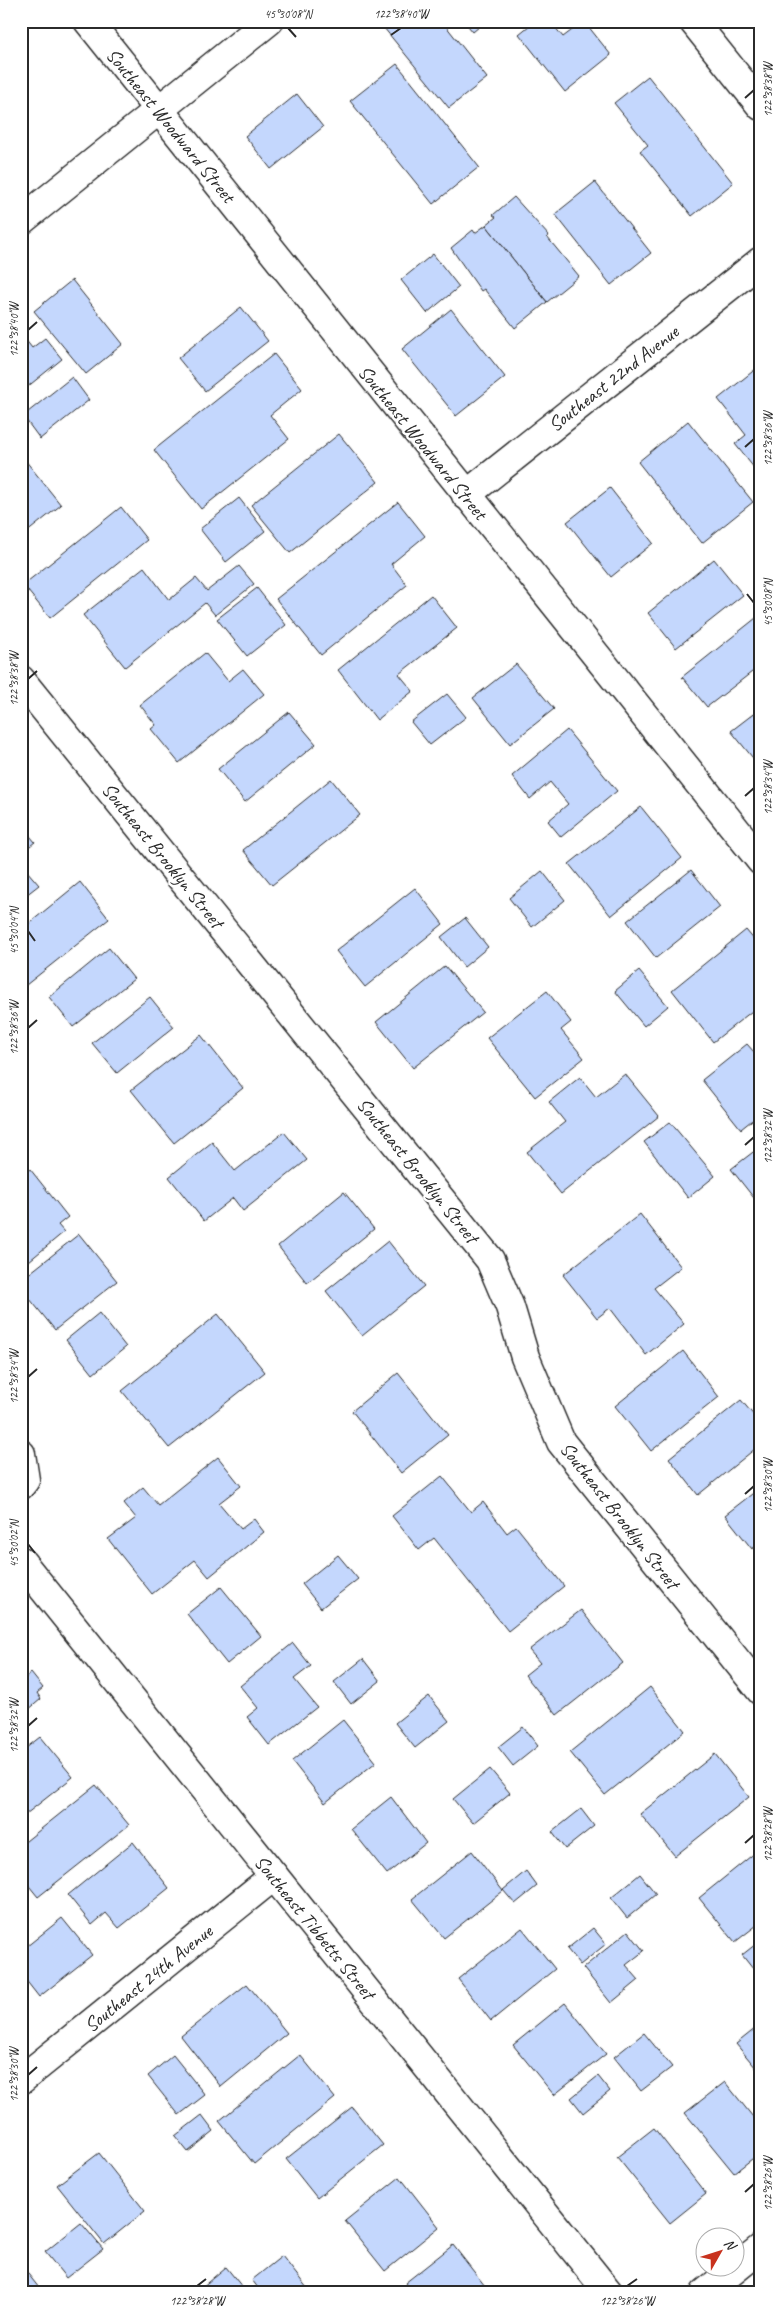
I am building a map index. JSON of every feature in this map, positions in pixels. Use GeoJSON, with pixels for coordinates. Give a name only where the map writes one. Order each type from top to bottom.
{"type":"FeatureCollection","features":[{"type":"Feature","properties":{"kind":"street","name":"Southeast Woodward Street"},"geometry":{"type":"LineString","coordinates":[[88,21],[466,495],[761,860]]}},
{"type":"Feature","properties":{"kind":"street"},"geometry":{"type":"LineString","coordinates":[[21,221],[268,21]]}},
{"type":"Feature","properties":{"kind":"street"},"geometry":{"type":"LineString","coordinates":[[693,21],[761,106]]}},
{"type":"Feature","properties":{"kind":"street","name":"Southeast 22nd Avenue"},"geometry":{"type":"LineString","coordinates":[[466,495],[761,261]]}},
{"type":"Feature","properties":{"kind":"street","name":"Southeast Brooklyn Street"},"geometry":{"type":"LineString","coordinates":[[21,680],[490,1260],[510,1307],[525,1357],[561,1442],[761,1691]]}},
{"type":"Feature","properties":{"kind":"street"},"geometry":{"type":"LineString","coordinates":[[21,1454],[26,1480],[21,1485]]}},
{"type":"Feature","properties":{"kind":"street","name":"Southeast Tibbetts Street"},"geometry":{"type":"LineString","coordinates":[[21,1561],[609,2293]]}},
{"type":"Feature","properties":{"kind":"street","name":"Southeast 24th Avenue"},"geometry":{"type":"LineString","coordinates":[[21,2080],[274,1876]]}},
{"type":"Feature","properties":{"kind":"street"},"geometry":{"type":"LineString","coordinates":[[705,2293],[761,2248]]}},
{"type":"Feature","properties":{"kind":"building"},"geometry":{"type":"Polygon","coordinates":[[[392,21],[442,21],[487,78],[449,108],[384,28],[392,21]]]}},
{"type":"Feature","properties":{"kind":"building"},"geometry":{"type":"Polygon","coordinates":[[[464,21],[486,21],[473,32],[464,21]]]}},
{"type":"Feature","properties":{"kind":"building"},"geometry":{"type":"Polygon","coordinates":[[[535,21],[550,21],[563,37],[584,21],[611,55],[565,92],[519,34],[535,21]]]}},
{"type":"Feature","properties":{"kind":"building"},"geometry":{"type":"Polygon","coordinates":[[[397,64],[479,167],[433,204],[350,101],[397,64]]]}},
{"type":"Feature","properties":{"kind":"building"},"geometry":{"type":"Polygon","coordinates":[[[648,76],[733,183],[692,216],[640,151],[648,145],[614,103],[648,76]]]}},
{"type":"Feature","properties":{"kind":"building"},"geometry":{"type":"Polygon","coordinates":[[[297,94],[323,127],[271,169],[245,136],[297,94]]]}},
{"type":"Feature","properties":{"kind":"building"},"geometry":{"type":"Polygon","coordinates":[[[595,182],[651,253],[611,285],[555,214],[595,182]]]}},
{"type":"Feature","properties":{"kind":"building"},"geometry":{"type":"Polygon","coordinates":[[[514,197],[549,236],[547,237],[579,276],[547,302],[486,225],[496,217],[493,215],[514,197]]]}},
{"type":"Feature","properties":{"kind":"building"},"geometry":{"type":"Polygon","coordinates":[[[486,225],[547,302],[515,328],[484,289],[481,291],[451,248],[473,230],[475,233],[486,225]]]}},
{"type":"Feature","properties":{"kind":"building"},"geometry":{"type":"Polygon","coordinates":[[[433,254],[459,287],[427,313],[401,280],[433,254]]]}},
{"type":"Feature","properties":{"kind":"building"},"geometry":{"type":"Polygon","coordinates":[[[72,280],[123,344],[86,374],[34,311],[72,280]]]}},
{"type":"Feature","properties":{"kind":"building"},"geometry":{"type":"Polygon","coordinates":[[[241,307],[268,341],[205,391],[178,358],[241,307]]]}},
{"type":"Feature","properties":{"kind":"building"},"geometry":{"type":"Polygon","coordinates":[[[451,309],[505,377],[456,416],[402,349],[451,309]]]}},
{"type":"Feature","properties":{"kind":"building"},"geometry":{"type":"Polygon","coordinates":[[[21,334],[32,348],[45,338],[62,359],[21,392],[21,334]]]}},
{"type":"Feature","properties":{"kind":"building"},"geometry":{"type":"Polygon","coordinates":[[[274,354],[302,389],[270,415],[289,439],[201,509],[154,450],[274,354]]]}},
{"type":"Feature","properties":{"kind":"building"},"geometry":{"type":"Polygon","coordinates":[[[757,368],[761,372],[761,464],[755,469],[735,444],[746,435],[718,399],[757,368]]]}},
{"type":"Feature","properties":{"kind":"building"},"geometry":{"type":"Polygon","coordinates":[[[72,377],[89,400],[40,439],[23,416],[72,377]]]}},
{"type":"Feature","properties":{"kind":"building"},"geometry":{"type":"Polygon","coordinates":[[[688,421],[753,502],[702,543],[638,462],[688,421]]]}},
{"type":"Feature","properties":{"kind":"building"},"geometry":{"type":"Polygon","coordinates":[[[339,434],[378,482],[290,553],[251,505],[339,434]]]}},
{"type":"Feature","properties":{"kind":"building"},"geometry":{"type":"Polygon","coordinates":[[[21,455],[61,505],[21,537],[21,455]]]}},
{"type":"Feature","properties":{"kind":"building"},"geometry":{"type":"Polygon","coordinates":[[[610,488],[653,543],[611,577],[567,522],[610,488]]]}},
{"type":"Feature","properties":{"kind":"building"},"geometry":{"type":"Polygon","coordinates":[[[239,498],[265,531],[226,562],[200,529],[239,498]]]}},
{"type":"Feature","properties":{"kind":"building"},"geometry":{"type":"Polygon","coordinates":[[[398,502],[425,536],[391,564],[407,585],[321,655],[276,599],[398,502]]]}},
{"type":"Feature","properties":{"kind":"building"},"geometry":{"type":"Polygon","coordinates":[[[121,507],[147,540],[50,618],[23,585],[121,507]]]}},
{"type":"Feature","properties":{"kind":"building"},"geometry":{"type":"Polygon","coordinates":[[[714,559],[743,595],[676,648],[648,613],[714,559]]]}},
{"type":"Feature","properties":{"kind":"building"},"geometry":{"type":"Polygon","coordinates":[[[239,566],[254,584],[215,615],[205,603],[125,667],[83,615],[144,567],[169,600],[196,578],[207,591],[239,566]]]}},
{"type":"Feature","properties":{"kind":"building"},"geometry":{"type":"Polygon","coordinates":[[[257,588],[286,625],[247,656],[217,619],[257,588]]]}},
{"type":"Feature","properties":{"kind":"building"},"geometry":{"type":"Polygon","coordinates":[[[431,595],[457,628],[399,674],[413,691],[377,720],[338,670],[431,595]]]}},
{"type":"Feature","properties":{"kind":"building"},"geometry":{"type":"Polygon","coordinates":[[[756,618],[761,625],[761,665],[707,707],[682,677],[756,618]]]}},
{"type":"Feature","properties":{"kind":"building"},"geometry":{"type":"Polygon","coordinates":[[[205,653],[228,681],[243,669],[264,694],[179,763],[151,729],[156,725],[140,705],[205,653]]]}},
{"type":"Feature","properties":{"kind":"building"},"geometry":{"type":"Polygon","coordinates":[[[516,664],[554,709],[510,744],[473,698],[516,664]]]}},
{"type":"Feature","properties":{"kind":"building"},"geometry":{"type":"Polygon","coordinates":[[[447,694],[466,717],[430,745],[411,722],[447,694]]]}},
{"type":"Feature","properties":{"kind":"building"},"geometry":{"type":"Polygon","coordinates":[[[761,708],[761,768],[731,731],[761,708]]]}},
{"type":"Feature","properties":{"kind":"building"},"geometry":{"type":"Polygon","coordinates":[[[289,712],[316,744],[245,802],[218,769],[289,712]]]}},
{"type":"Feature","properties":{"kind":"building"},"geometry":{"type":"Polygon","coordinates":[[[567,730],[617,791],[561,837],[548,821],[568,804],[550,782],[530,799],[512,776],[567,730]]]}},
{"type":"Feature","properties":{"kind":"building"},"geometry":{"type":"Polygon","coordinates":[[[331,779],[360,815],[272,885],[243,850],[331,779]]]}},
{"type":"Feature","properties":{"kind":"building"},"geometry":{"type":"Polygon","coordinates":[[[641,807],[682,858],[611,916],[569,864],[641,807]]]}},
{"type":"Feature","properties":{"kind":"building"},"geometry":{"type":"Polygon","coordinates":[[[21,825],[35,842],[21,853],[21,825]]]}},
{"type":"Feature","properties":{"kind":"building"},"geometry":{"type":"Polygon","coordinates":[[[21,864],[39,885],[21,899],[21,864]]]}},
{"type":"Feature","properties":{"kind":"building"},"geometry":{"type":"Polygon","coordinates":[[[691,870],[720,907],[656,958],[627,921],[691,870]]]}},
{"type":"Feature","properties":{"kind":"building"},"geometry":{"type":"Polygon","coordinates":[[[542,871],[565,900],[532,927],[509,898],[542,871]]]}},
{"type":"Feature","properties":{"kind":"building"},"geometry":{"type":"Polygon","coordinates":[[[80,882],[109,919],[26,985],[21,978],[21,930],[80,882]]]}},
{"type":"Feature","properties":{"kind":"building"},"geometry":{"type":"Polygon","coordinates":[[[415,888],[443,924],[365,987],[336,951],[415,888]]]}},
{"type":"Feature","properties":{"kind":"building"},"geometry":{"type":"Polygon","coordinates":[[[465,918],[488,947],[464,967],[441,937],[465,918]]]}},
{"type":"Feature","properties":{"kind":"building"},"geometry":{"type":"Polygon","coordinates":[[[746,930],[761,948],[761,1004],[713,1042],[672,990],[746,930]]]}},
{"type":"Feature","properties":{"kind":"building"},"geometry":{"type":"Polygon","coordinates":[[[109,948],[134,979],[73,1027],[49,997],[109,948]]]}},
{"type":"Feature","properties":{"kind":"building"},"geometry":{"type":"Polygon","coordinates":[[[445,966],[483,1012],[413,1068],[376,1022],[445,966]]]}},
{"type":"Feature","properties":{"kind":"building"},"geometry":{"type":"Polygon","coordinates":[[[639,971],[668,1006],[644,1026],[615,991],[639,971]]]}},
{"type":"Feature","properties":{"kind":"building"},"geometry":{"type":"Polygon","coordinates":[[[547,991],[571,1022],[561,1030],[584,1058],[535,1097],[487,1038],[547,991]]]}},
{"type":"Feature","properties":{"kind":"building"},"geometry":{"type":"Polygon","coordinates":[[[150,997],[174,1027],[117,1073],[92,1043],[150,997]]]}},
{"type":"Feature","properties":{"kind":"building"},"geometry":{"type":"Polygon","coordinates":[[[201,1035],[243,1088],[174,1143],[131,1090],[201,1035]]]}},
{"type":"Feature","properties":{"kind":"building"},"geometry":{"type":"Polygon","coordinates":[[[747,1044],[761,1060],[761,1113],[741,1129],[702,1080],[747,1044]]]}},
{"type":"Feature","properties":{"kind":"building"},"geometry":{"type":"Polygon","coordinates":[[[625,1074],[659,1116],[561,1194],[527,1152],[565,1122],[549,1102],[580,1077],[596,1097],[625,1074]]]}},
{"type":"Feature","properties":{"kind":"building"},"geometry":{"type":"Polygon","coordinates":[[[670,1122],[715,1176],[688,1198],[644,1142],[670,1122]]]}},
{"type":"Feature","properties":{"kind":"building"},"geometry":{"type":"Polygon","coordinates":[[[284,1132],[307,1160],[243,1211],[233,1198],[204,1221],[169,1177],[212,1142],[235,1171],[284,1132]]]}},
{"type":"Feature","properties":{"kind":"building"},"geometry":{"type":"Polygon","coordinates":[[[761,1146],[761,1207],[731,1169],[761,1146]]]}},
{"type":"Feature","properties":{"kind":"building"},"geometry":{"type":"Polygon","coordinates":[[[30,1169],[68,1217],[58,1225],[64,1232],[29,1261],[26,1258],[21,1261],[21,1176],[30,1169]]]}},
{"type":"Feature","properties":{"kind":"building"},"geometry":{"type":"Polygon","coordinates":[[[344,1192],[374,1229],[307,1283],[278,1246],[344,1192]]]}},
{"type":"Feature","properties":{"kind":"building"},"geometry":{"type":"Polygon","coordinates":[[[640,1214],[681,1267],[654,1288],[684,1324],[646,1355],[610,1308],[597,1318],[563,1275],[640,1214]]]}},
{"type":"Feature","properties":{"kind":"building"},"geometry":{"type":"Polygon","coordinates":[[[79,1234],[117,1281],[55,1330],[21,1288],[21,1280],[79,1234]]]}},
{"type":"Feature","properties":{"kind":"building"},"geometry":{"type":"Polygon","coordinates":[[[388,1241],[424,1286],[362,1336],[326,1291],[388,1241]]]}},
{"type":"Feature","properties":{"kind":"building"},"geometry":{"type":"Polygon","coordinates":[[[99,1313],[126,1347],[93,1374],[66,1340],[99,1313]]]}},
{"type":"Feature","properties":{"kind":"building"},"geometry":{"type":"Polygon","coordinates":[[[218,1314],[265,1372],[169,1448],[122,1391],[218,1314]]]}},
{"type":"Feature","properties":{"kind":"building"},"geometry":{"type":"Polygon","coordinates":[[[683,1351],[719,1397],[651,1451],[615,1406],[683,1351]]]}},
{"type":"Feature","properties":{"kind":"building"},"geometry":{"type":"Polygon","coordinates":[[[398,1373],[448,1435],[401,1473],[352,1411],[398,1373]]]}},
{"type":"Feature","properties":{"kind":"building"},"geometry":{"type":"Polygon","coordinates":[[[741,1400],[761,1424],[761,1444],[698,1495],[669,1458],[741,1400]]]}},
{"type":"Feature","properties":{"kind":"building"},"geometry":{"type":"Polygon","coordinates":[[[218,1457],[241,1486],[219,1503],[241,1529],[254,1519],[264,1532],[209,1577],[195,1560],[152,1594],[108,1539],[136,1518],[124,1503],[143,1487],[158,1505],[218,1457]]]}},
{"type":"Feature","properties":{"kind":"building"},"geometry":{"type":"Polygon","coordinates":[[[442,1476],[471,1512],[483,1502],[507,1533],[516,1526],[564,1586],[508,1631],[434,1538],[419,1550],[392,1516],[442,1476]]]}},
{"type":"Feature","properties":{"kind":"building"},"geometry":{"type":"Polygon","coordinates":[[[761,1487],[761,1542],[752,1549],[725,1515],[761,1487]]]}},
{"type":"Feature","properties":{"kind":"building"},"geometry":{"type":"Polygon","coordinates":[[[338,1555],[358,1579],[321,1608],[302,1584],[338,1555]]]}},
{"type":"Feature","properties":{"kind":"building"},"geometry":{"type":"Polygon","coordinates":[[[221,1587],[261,1636],[227,1664],[187,1614],[221,1587]]]}},
{"type":"Feature","properties":{"kind":"building"},"geometry":{"type":"Polygon","coordinates":[[[581,1610],[623,1663],[557,1715],[525,1675],[540,1663],[529,1650],[581,1610]]]}},
{"type":"Feature","properties":{"kind":"building"},"geometry":{"type":"Polygon","coordinates":[[[293,1643],[311,1666],[294,1679],[317,1707],[269,1745],[247,1717],[258,1708],[240,1686],[293,1643]]]}},
{"type":"Feature","properties":{"kind":"building"},"geometry":{"type":"Polygon","coordinates":[[[363,1659],[380,1681],[351,1704],[334,1682],[363,1659]]]}},
{"type":"Feature","properties":{"kind":"building"},"geometry":{"type":"Polygon","coordinates":[[[31,1673],[43,1688],[37,1693],[41,1699],[21,1716],[21,1676],[24,1679],[31,1673]]]}},
{"type":"Feature","properties":{"kind":"building"},"geometry":{"type":"Polygon","coordinates":[[[650,1687],[685,1731],[605,1795],[570,1752],[650,1687]]]}},
{"type":"Feature","properties":{"kind":"building"},"geometry":{"type":"Polygon","coordinates":[[[429,1696],[449,1721],[415,1748],[395,1723],[429,1696]]]}},
{"type":"Feature","properties":{"kind":"building"},"geometry":{"type":"Polygon","coordinates":[[[343,1720],[376,1762],[325,1803],[292,1761],[343,1720]]]}},
{"type":"Feature","properties":{"kind":"building"},"geometry":{"type":"Polygon","coordinates":[[[523,1727],[538,1746],[513,1766],[498,1747],[523,1727]]]}},
{"type":"Feature","properties":{"kind":"building"},"geometry":{"type":"Polygon","coordinates":[[[40,1737],[73,1777],[21,1818],[21,1752],[40,1737]]]}},
{"type":"Feature","properties":{"kind":"building"},"geometry":{"type":"Polygon","coordinates":[[[715,1754],[749,1797],[675,1856],[640,1814],[715,1754]]]}},
{"type":"Feature","properties":{"kind":"building"},"geometry":{"type":"Polygon","coordinates":[[[490,1769],[510,1793],[473,1823],[453,1799],[490,1769]]]}},
{"type":"Feature","properties":{"kind":"building"},"geometry":{"type":"Polygon","coordinates":[[[96,1785],[129,1825],[38,1897],[21,1876],[21,1845],[96,1785]]]}},
{"type":"Feature","properties":{"kind":"building"},"geometry":{"type":"Polygon","coordinates":[[[391,1797],[426,1843],[387,1874],[351,1829],[391,1797]]]}},
{"type":"Feature","properties":{"kind":"building"},"geometry":{"type":"Polygon","coordinates":[[[581,1809],[594,1826],[565,1849],[552,1832],[581,1809]]]}},
{"type":"Feature","properties":{"kind":"building"},"geometry":{"type":"Polygon","coordinates":[[[133,1842],[169,1888],[119,1928],[106,1913],[92,1925],[68,1895],[133,1842]]]}},
{"type":"Feature","properties":{"kind":"building"},"geometry":{"type":"Polygon","coordinates":[[[761,1848],[761,1922],[735,1942],[699,1898],[761,1848]]]}},
{"type":"Feature","properties":{"kind":"building"},"geometry":{"type":"Polygon","coordinates":[[[472,1851],[503,1891],[444,1938],[412,1899],[472,1851]]]}},
{"type":"Feature","properties":{"kind":"building"},"geometry":{"type":"Polygon","coordinates":[[[526,1871],[537,1886],[515,1904],[503,1890],[526,1871]]]}},
{"type":"Feature","properties":{"kind":"building"},"geometry":{"type":"Polygon","coordinates":[[[640,1874],[656,1894],[627,1918],[611,1898],[640,1874]]]}},
{"type":"Feature","properties":{"kind":"building"},"geometry":{"type":"Polygon","coordinates":[[[62,1918],[92,1955],[39,1997],[21,1974],[21,1951],[62,1918]]]}},
{"type":"Feature","properties":{"kind":"building"},"geometry":{"type":"Polygon","coordinates":[[[522,1928],[555,1969],[491,2021],[458,1979],[522,1928]]]}},
{"type":"Feature","properties":{"kind":"building"},"geometry":{"type":"Polygon","coordinates":[[[593,1928],[606,1944],[580,1965],[567,1949],[593,1928]]]}},
{"type":"Feature","properties":{"kind":"building"},"geometry":{"type":"Polygon","coordinates":[[[628,1931],[644,1951],[626,1965],[639,1980],[611,2003],[583,1968],[628,1931]]]}},
{"type":"Feature","properties":{"kind":"building"},"geometry":{"type":"Polygon","coordinates":[[[761,1940],[761,1979],[742,1955],[761,1940]]]}},
{"type":"Feature","properties":{"kind":"building"},"geometry":{"type":"Polygon","coordinates":[[[247,1984],[287,2033],[221,2087],[181,2036],[247,1984]]]}},
{"type":"Feature","properties":{"kind":"building"},"geometry":{"type":"Polygon","coordinates":[[[565,2003],[606,2054],[554,2095],[513,2045],[565,2003]]]}},
{"type":"Feature","properties":{"kind":"building"},"geometry":{"type":"Polygon","coordinates":[[[761,2024],[761,2074],[736,2044],[761,2024]]]}},
{"type":"Feature","properties":{"kind":"building"},"geometry":{"type":"Polygon","coordinates":[[[644,2033],[672,2067],[641,2091],[614,2057],[644,2033]]]}},
{"type":"Feature","properties":{"kind":"building"},"geometry":{"type":"Polygon","coordinates":[[[173,2055],[205,2095],[179,2115],[148,2076],[173,2055]]]}},
{"type":"Feature","properties":{"kind":"building"},"geometry":{"type":"Polygon","coordinates":[[[300,2055],[335,2098],[254,2164],[219,2121],[300,2055]]]}},
{"type":"Feature","properties":{"kind":"building"},"geometry":{"type":"Polygon","coordinates":[[[598,2076],[610,2091],[583,2113],[571,2098],[598,2076]]]}},
{"type":"Feature","properties":{"kind":"building"},"geometry":{"type":"Polygon","coordinates":[[[725,2082],[761,2127],[761,2152],[734,2173],[685,2113],[725,2082]]]}},
{"type":"Feature","properties":{"kind":"building"},"geometry":{"type":"Polygon","coordinates":[[[352,2107],[383,2145],[317,2198],[286,2159],[352,2107]]]}},
{"type":"Feature","properties":{"kind":"building"},"geometry":{"type":"Polygon","coordinates":[[[202,2115],[214,2131],[188,2152],[175,2136],[202,2115]]]}},
{"type":"Feature","properties":{"kind":"building"},"geometry":{"type":"Polygon","coordinates":[[[654,2128],[706,2194],[670,2223],[617,2157],[654,2128]]]}},
{"type":"Feature","properties":{"kind":"building"},"geometry":{"type":"Polygon","coordinates":[[[99,2153],[145,2211],[104,2244],[57,2185],[99,2153]]]}},
{"type":"Feature","properties":{"kind":"building"},"geometry":{"type":"Polygon","coordinates":[[[400,2177],[439,2227],[385,2271],[345,2221],[400,2177]]]}},
{"type":"Feature","properties":{"kind":"building"},"geometry":{"type":"Polygon","coordinates":[[[81,2223],[103,2249],[66,2278],[45,2252],[81,2223]]]}},
{"type":"Feature","properties":{"kind":"building"},"geometry":{"type":"Polygon","coordinates":[[[453,2245],[485,2286],[476,2293],[412,2293],[405,2283],[453,2245]]]}},
{"type":"Feature","properties":{"kind":"building"},"geometry":{"type":"Polygon","coordinates":[[[282,2256],[311,2293],[262,2293],[252,2280],[282,2256]]]}},
{"type":"Feature","properties":{"kind":"building"},"geometry":{"type":"Polygon","coordinates":[[[21,2265],[43,2293],[21,2293],[21,2265]]]}},
{"type":"Feature","properties":{"kind":"building"},"geometry":{"type":"Polygon","coordinates":[[[226,2267],[247,2293],[195,2293],[226,2267]]]}}]}
